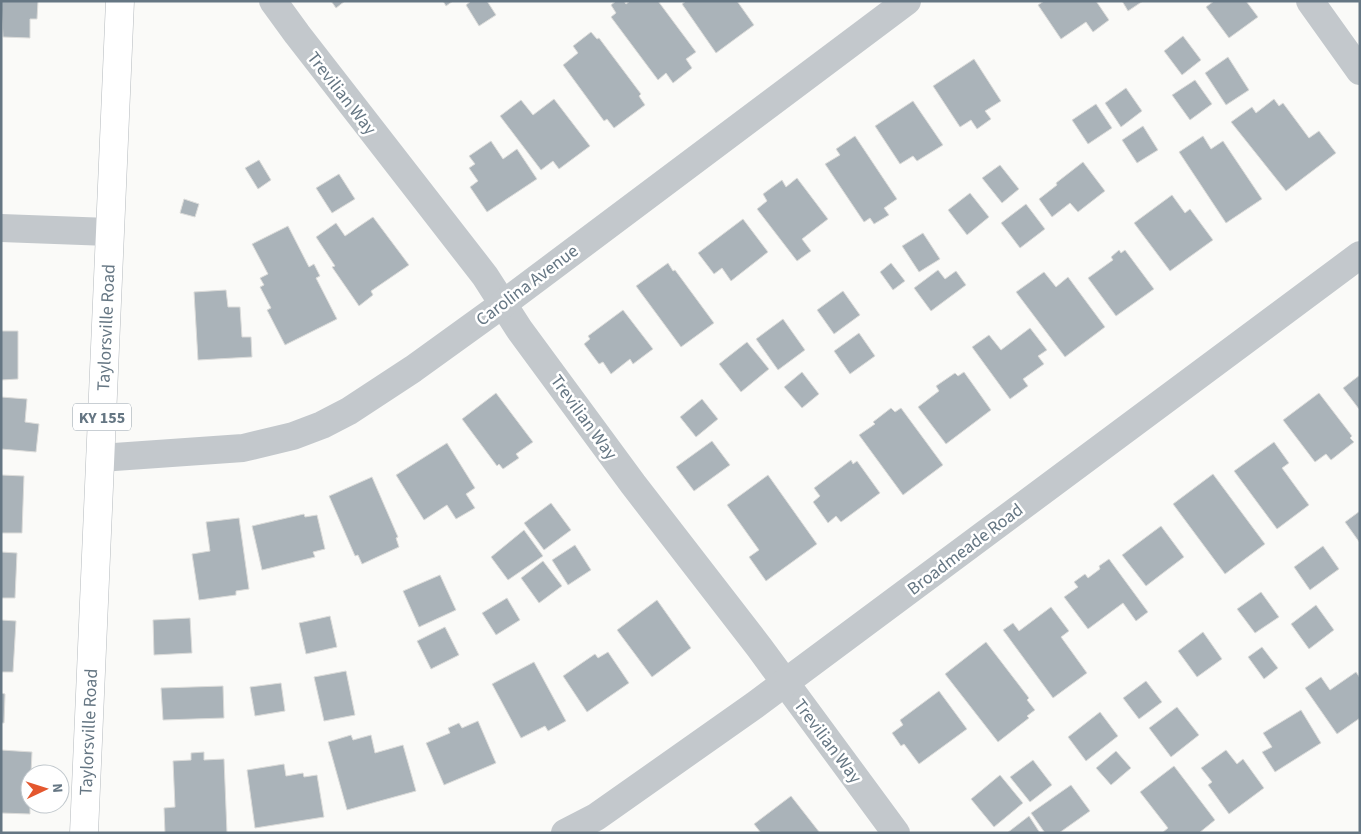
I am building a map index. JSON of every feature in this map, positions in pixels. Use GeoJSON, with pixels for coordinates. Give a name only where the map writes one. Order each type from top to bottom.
{"type":"FeatureCollection","features":[{"type":"Feature","properties":{"kind":"main road","name":"Taylorsville Road"},"geometry":{"type":"LineString","coordinates":[[84,833],[120,1]]}},
{"type":"Feature","properties":{"kind":"street","name":"Trevilian Way"},"geometry":{"type":"LineString","coordinates":[[273,1],[484,276],[519,329],[633,484],[759,647],[896,833]]}},
{"type":"Feature","properties":{"kind":"street","name":"Carolina Avenue"},"geometry":{"type":"LineString","coordinates":[[100,458],[243,448],[293,436],[322,425],[349,411],[413,369],[503,304],[907,1]]}},
{"type":"Feature","properties":{"kind":"street"},"geometry":{"type":"LineString","coordinates":[[1310,1],[1360,71]]}},
{"type":"Feature","properties":{"kind":"street"},"geometry":{"type":"LineString","coordinates":[[1,228],[109,232]]}},
{"type":"Feature","properties":{"kind":"street","name":"Broadmeade Road"},"geometry":{"type":"LineString","coordinates":[[565,833],[596,817],[650,781],[785,683],[1360,255]]}},
{"type":"Feature","properties":{"kind":"building"},"geometry":{"type":"Polygon","coordinates":[[[1,1],[38,1],[37,19],[30,19],[30,38],[3,37],[1,1]]]}},
{"type":"Feature","properties":{"kind":"building"},"geometry":{"type":"Polygon","coordinates":[[[331,1],[345,1],[336,8],[331,1]]]}},
{"type":"Feature","properties":{"kind":"building"},"geometry":{"type":"Polygon","coordinates":[[[443,1],[453,1],[446,6],[443,1]]]}},
{"type":"Feature","properties":{"kind":"building"},"geometry":{"type":"Polygon","coordinates":[[[471,1],[487,1],[496,15],[479,26],[466,5],[471,1]]]}},
{"type":"Feature","properties":{"kind":"building"},"geometry":{"type":"Polygon","coordinates":[[[616,1],[624,1],[626,4],[630,1],[658,1],[696,52],[686,59],[692,68],[673,83],[666,73],[658,80],[611,17],[616,13],[611,5],[616,1]]]}},
{"type":"Feature","properties":{"kind":"building"},"geometry":{"type":"Polygon","coordinates":[[[686,1],[737,1],[754,25],[716,53],[682,4],[686,1]]]}},
{"type":"Feature","properties":{"kind":"building"},"geometry":{"type":"Polygon","coordinates":[[[1044,1],[1096,1],[1109,20],[1093,32],[1086,22],[1061,39],[1038,5],[1044,1]]]}},
{"type":"Feature","properties":{"kind":"building"},"geometry":{"type":"Polygon","coordinates":[[[1122,1],[1143,1],[1128,11],[1122,1]]]}},
{"type":"Feature","properties":{"kind":"building"},"geometry":{"type":"Polygon","coordinates":[[[1214,1],[1246,1],[1258,17],[1229,38],[1206,7],[1214,1]]]}},
{"type":"Feature","properties":{"kind":"building"},"geometry":{"type":"Polygon","coordinates":[[[591,32],[597,39],[599,38],[641,94],[639,96],[645,105],[614,128],[607,119],[604,121],[563,65],[578,53],[573,46],[591,32]]]}},
{"type":"Feature","properties":{"kind":"building"},"geometry":{"type":"Polygon","coordinates":[[[1183,36],[1201,60],[1182,75],[1164,51],[1183,36]]]}},
{"type":"Feature","properties":{"kind":"building"},"geometry":{"type":"Polygon","coordinates":[[[1228,57],[1249,90],[1226,105],[1205,73],[1228,57]]]}},
{"type":"Feature","properties":{"kind":"building"},"geometry":{"type":"Polygon","coordinates":[[[974,59],[1001,101],[985,111],[991,119],[977,129],[971,120],[960,127],[933,86],[974,59]]]}},
{"type":"Feature","properties":{"kind":"building"},"geometry":{"type":"Polygon","coordinates":[[[1195,80],[1212,104],[1190,120],[1172,95],[1195,80]]]}},
{"type":"Feature","properties":{"kind":"building"},"geometry":{"type":"Polygon","coordinates":[[[1126,88],[1142,111],[1121,127],[1105,103],[1126,88]]]}},
{"type":"Feature","properties":{"kind":"building"},"geometry":{"type":"Polygon","coordinates":[[[554,99],[590,146],[559,169],[553,161],[541,170],[500,116],[521,100],[533,115],[554,99]]]}},
{"type":"Feature","properties":{"kind":"building"},"geometry":{"type":"Polygon","coordinates":[[[1274,99],[1279,106],[1283,103],[1309,138],[1319,131],[1336,153],[1286,191],[1231,122],[1252,107],[1256,113],[1274,99]]]}},
{"type":"Feature","properties":{"kind":"building"},"geometry":{"type":"Polygon","coordinates":[[[913,101],[943,145],[917,161],[913,156],[900,164],[875,126],[913,101]]]}},
{"type":"Feature","properties":{"kind":"building"},"geometry":{"type":"Polygon","coordinates":[[[1096,104],[1112,128],[1088,144],[1072,120],[1096,104]]]}},
{"type":"Feature","properties":{"kind":"building"},"geometry":{"type":"Polygon","coordinates":[[[1143,126],[1158,150],[1137,163],[1122,140],[1143,126]]]}},
{"type":"Feature","properties":{"kind":"building"},"geometry":{"type":"Polygon","coordinates":[[[855,136],[897,199],[884,208],[889,215],[874,224],[870,218],[864,222],[825,164],[840,155],[836,149],[855,136]]]}},
{"type":"Feature","properties":{"kind":"building"},"geometry":{"type":"Polygon","coordinates":[[[1203,136],[1211,149],[1223,141],[1262,199],[1226,223],[1179,152],[1203,136]]]}},
{"type":"Feature","properties":{"kind":"building"},"geometry":{"type":"Polygon","coordinates":[[[491,141],[503,159],[517,149],[537,179],[487,212],[470,187],[478,181],[469,168],[475,164],[469,156],[491,141]]]}},
{"type":"Feature","properties":{"kind":"building"},"geometry":{"type":"Polygon","coordinates":[[[259,160],[271,180],[258,189],[245,168],[259,160]]]}},
{"type":"Feature","properties":{"kind":"building"},"geometry":{"type":"Polygon","coordinates":[[[1083,162],[1105,191],[1078,212],[1070,203],[1052,217],[1039,199],[1083,162]]]}},
{"type":"Feature","properties":{"kind":"building"},"geometry":{"type":"Polygon","coordinates":[[[1000,165],[1019,189],[1002,203],[982,178],[1000,165]]]}},
{"type":"Feature","properties":{"kind":"building"},"geometry":{"type":"Polygon","coordinates":[[[339,174],[355,199],[332,213],[316,188],[339,174]]]}},
{"type":"Feature","properties":{"kind":"building"},"geometry":{"type":"Polygon","coordinates":[[[797,178],[828,219],[802,239],[811,251],[797,261],[757,209],[767,201],[763,194],[782,180],[786,187],[797,178]]]}},
{"type":"Feature","properties":{"kind":"building"},"geometry":{"type":"Polygon","coordinates":[[[970,193],[989,217],[967,235],[948,210],[970,193]]]}},
{"type":"Feature","properties":{"kind":"building"},"geometry":{"type":"Polygon","coordinates":[[[1172,195],[1185,213],[1190,209],[1213,240],[1170,271],[1134,223],[1172,195]]]}},
{"type":"Feature","properties":{"kind":"building"},"geometry":{"type":"Polygon","coordinates":[[[184,199],[199,204],[195,217],[180,213],[184,199]]]}},
{"type":"Feature","properties":{"kind":"building"},"geometry":{"type":"Polygon","coordinates":[[[1026,204],[1045,229],[1020,248],[1001,223],[1026,204]]]}},
{"type":"Feature","properties":{"kind":"building"},"geometry":{"type":"Polygon","coordinates":[[[373,217],[409,265],[371,291],[373,295],[359,306],[332,267],[335,266],[316,237],[336,223],[345,236],[373,217]]]}},
{"type":"Feature","properties":{"kind":"building"},"geometry":{"type":"Polygon","coordinates":[[[743,219],[768,252],[731,281],[722,268],[714,274],[698,253],[743,219]]]}},
{"type":"Feature","properties":{"kind":"building"},"geometry":{"type":"Polygon","coordinates":[[[288,226],[309,267],[314,264],[320,276],[316,278],[337,319],[285,345],[267,310],[271,308],[260,287],[264,285],[260,278],[268,274],[252,244],[288,226]]]}},
{"type":"Feature","properties":{"kind":"building"},"geometry":{"type":"Polygon","coordinates":[[[923,233],[940,259],[919,272],[902,246],[923,233]]]}},
{"type":"Feature","properties":{"kind":"building"},"geometry":{"type":"Polygon","coordinates":[[[1119,250],[1121,253],[1125,250],[1154,289],[1116,316],[1088,278],[1113,260],[1111,257],[1119,250]]]}},
{"type":"Feature","properties":{"kind":"building"},"geometry":{"type":"Polygon","coordinates":[[[668,263],[714,323],[681,347],[636,286],[668,263]]]}},
{"type":"Feature","properties":{"kind":"building"},"geometry":{"type":"Polygon","coordinates":[[[891,263],[905,281],[893,290],[880,272],[891,263]]]}},
{"type":"Feature","properties":{"kind":"building"},"geometry":{"type":"Polygon","coordinates":[[[938,270],[945,279],[956,271],[966,285],[931,311],[914,288],[938,270]]]}},
{"type":"Feature","properties":{"kind":"building"},"geometry":{"type":"Polygon","coordinates":[[[1044,272],[1056,287],[1068,277],[1105,327],[1065,357],[1016,292],[1044,272]]]}},
{"type":"Feature","properties":{"kind":"building"},"geometry":{"type":"Polygon","coordinates":[[[226,290],[228,307],[240,307],[242,337],[251,337],[252,357],[198,360],[194,292],[226,290]]]}},
{"type":"Feature","properties":{"kind":"building"},"geometry":{"type":"Polygon","coordinates":[[[843,291],[860,315],[834,334],[817,310],[843,291]]]}},
{"type":"Feature","properties":{"kind":"building"},"geometry":{"type":"Polygon","coordinates":[[[623,310],[653,349],[633,364],[630,359],[611,374],[603,362],[599,364],[584,344],[590,339],[588,336],[623,310]]]}},
{"type":"Feature","properties":{"kind":"building"},"geometry":{"type":"Polygon","coordinates":[[[783,319],[805,350],[778,370],[756,339],[783,319]]]}},
{"type":"Feature","properties":{"kind":"building"},"geometry":{"type":"Polygon","coordinates":[[[1030,328],[1047,350],[1038,356],[1044,364],[1023,379],[1028,386],[1010,399],[972,347],[989,335],[1001,350],[1030,328]]]}},
{"type":"Feature","properties":{"kind":"building"},"geometry":{"type":"Polygon","coordinates":[[[1,331],[18,331],[18,379],[1,380],[1,331]]]}},
{"type":"Feature","properties":{"kind":"building"},"geometry":{"type":"Polygon","coordinates":[[[859,333],[875,356],[850,374],[834,351],[859,333]]]}},
{"type":"Feature","properties":{"kind":"building"},"geometry":{"type":"Polygon","coordinates":[[[747,342],[769,369],[741,392],[719,364],[747,342]]]}},
{"type":"Feature","properties":{"kind":"building"},"geometry":{"type":"Polygon","coordinates":[[[802,372],[819,394],[802,408],[784,387],[802,372]]]}},
{"type":"Feature","properties":{"kind":"building"},"geometry":{"type":"Polygon","coordinates":[[[964,372],[991,410],[946,444],[918,407],[939,391],[936,386],[955,373],[958,376],[964,372]]]}},
{"type":"Feature","properties":{"kind":"building"},"geometry":{"type":"Polygon","coordinates":[[[1360,375],[1360,408],[1359,409],[1343,388],[1360,375]]]}},
{"type":"Feature","properties":{"kind":"building"},"geometry":{"type":"Polygon","coordinates":[[[496,393],[533,442],[516,454],[519,458],[503,469],[499,464],[497,466],[462,419],[496,393]]]}},
{"type":"Feature","properties":{"kind":"building"},"geometry":{"type":"Polygon","coordinates":[[[1319,393],[1352,436],[1350,438],[1354,442],[1331,460],[1326,454],[1315,462],[1283,420],[1319,393]]]}},
{"type":"Feature","properties":{"kind":"building"},"geometry":{"type":"Polygon","coordinates":[[[1,397],[27,399],[25,422],[39,424],[36,452],[1,449],[1,397]]]}},
{"type":"Feature","properties":{"kind":"building"},"geometry":{"type":"Polygon","coordinates":[[[702,399],[718,419],[696,437],[680,417],[702,399]]]}},
{"type":"Feature","properties":{"kind":"building"},"geometry":{"type":"Polygon","coordinates":[[[891,408],[895,412],[901,408],[943,465],[903,495],[859,435],[875,424],[873,422],[891,408]]]}},
{"type":"Feature","properties":{"kind":"building"},"geometry":{"type":"Polygon","coordinates":[[[712,441],[730,465],[694,491],[676,467],[712,441]]]}},
{"type":"Feature","properties":{"kind":"building"},"geometry":{"type":"Polygon","coordinates":[[[1274,442],[1289,463],[1282,468],[1309,505],[1277,529],[1234,471],[1274,442]]]}},
{"type":"Feature","properties":{"kind":"building"},"geometry":{"type":"Polygon","coordinates":[[[447,443],[475,488],[466,494],[475,508],[456,519],[447,505],[424,520],[396,475],[447,443]]]}},
{"type":"Feature","properties":{"kind":"building"},"geometry":{"type":"Polygon","coordinates":[[[851,460],[853,464],[857,461],[880,493],[841,522],[836,516],[828,523],[813,502],[820,496],[814,488],[851,460]]]}},
{"type":"Feature","properties":{"kind":"building"},"geometry":{"type":"Polygon","coordinates":[[[1213,474],[1265,544],[1225,574],[1173,504],[1213,474]]]}},
{"type":"Feature","properties":{"kind":"building"},"geometry":{"type":"Polygon","coordinates":[[[1,475],[24,476],[22,533],[1,533],[1,475]]]}},
{"type":"Feature","properties":{"kind":"building"},"geometry":{"type":"Polygon","coordinates":[[[768,475],[817,544],[766,581],[749,557],[759,550],[727,505],[768,475]]]}},
{"type":"Feature","properties":{"kind":"building"},"geometry":{"type":"Polygon","coordinates":[[[372,477],[398,537],[396,538],[399,547],[362,564],[358,555],[355,556],[329,496],[372,477]]]}},
{"type":"Feature","properties":{"kind":"building"},"geometry":{"type":"Polygon","coordinates":[[[551,503],[571,530],[544,550],[524,523],[551,503]]]}},
{"type":"Feature","properties":{"kind":"building"},"geometry":{"type":"Polygon","coordinates":[[[1360,511],[1360,543],[1345,522],[1360,511]]]}},
{"type":"Feature","properties":{"kind":"building"},"geometry":{"type":"Polygon","coordinates":[[[304,514],[305,517],[317,515],[325,549],[313,552],[315,557],[262,570],[252,526],[304,514]]]}},
{"type":"Feature","properties":{"kind":"building"},"geometry":{"type":"Polygon","coordinates":[[[239,518],[249,589],[236,591],[236,595],[199,600],[192,554],[210,551],[206,522],[239,518]]]}},
{"type":"Feature","properties":{"kind":"building"},"geometry":{"type":"Polygon","coordinates":[[[1161,526],[1184,557],[1146,586],[1122,555],[1161,526]]]}},
{"type":"Feature","properties":{"kind":"building"},"geometry":{"type":"Polygon","coordinates":[[[524,530],[543,556],[508,580],[491,557],[524,530]]]}},
{"type":"Feature","properties":{"kind":"building"},"geometry":{"type":"Polygon","coordinates":[[[575,545],[591,570],[568,585],[552,560],[575,545]]]}},
{"type":"Feature","properties":{"kind":"building"},"geometry":{"type":"Polygon","coordinates":[[[1323,546],[1339,569],[1310,590],[1294,567],[1323,546]]]}},
{"type":"Feature","properties":{"kind":"building"},"geometry":{"type":"Polygon","coordinates":[[[1,552],[17,553],[15,598],[1,598],[1,552]]]}},
{"type":"Feature","properties":{"kind":"building"},"geometry":{"type":"Polygon","coordinates":[[[1109,559],[1148,612],[1136,621],[1123,603],[1088,629],[1064,597],[1078,587],[1074,582],[1085,574],[1088,578],[1100,569],[1099,566],[1109,559]]]}},
{"type":"Feature","properties":{"kind":"building"},"geometry":{"type":"Polygon","coordinates":[[[543,561],[562,586],[539,603],[521,578],[543,561]]]}},
{"type":"Feature","properties":{"kind":"building"},"geometry":{"type":"Polygon","coordinates":[[[440,575],[456,610],[419,627],[403,591],[440,575]]]}},
{"type":"Feature","properties":{"kind":"building"},"geometry":{"type":"Polygon","coordinates":[[[1261,592],[1279,617],[1255,633],[1237,609],[1261,592]]]}},
{"type":"Feature","properties":{"kind":"building"},"geometry":{"type":"Polygon","coordinates":[[[507,598],[520,620],[496,635],[482,613],[507,598]]]}},
{"type":"Feature","properties":{"kind":"building"},"geometry":{"type":"Polygon","coordinates":[[[657,600],[691,648],[652,677],[617,630],[657,600]]]}},
{"type":"Feature","properties":{"kind":"building"},"geometry":{"type":"Polygon","coordinates":[[[1316,605],[1334,630],[1309,649],[1291,624],[1316,605]]]}},
{"type":"Feature","properties":{"kind":"building"},"geometry":{"type":"Polygon","coordinates":[[[1051,607],[1069,631],[1061,637],[1087,673],[1053,698],[1003,630],[1013,623],[1019,631],[1051,607]]]}},
{"type":"Feature","properties":{"kind":"building"},"geometry":{"type":"Polygon","coordinates":[[[330,616],[337,647],[306,654],[299,623],[330,616]]]}},
{"type":"Feature","properties":{"kind":"building"},"geometry":{"type":"Polygon","coordinates":[[[190,618],[192,653],[154,655],[153,620],[190,618]]]}},
{"type":"Feature","properties":{"kind":"building"},"geometry":{"type":"Polygon","coordinates":[[[1,620],[16,621],[13,672],[1,672],[1,620]]]}},
{"type":"Feature","properties":{"kind":"building"},"geometry":{"type":"Polygon","coordinates":[[[445,627],[459,655],[431,669],[417,641],[445,627]]]}},
{"type":"Feature","properties":{"kind":"building"},"geometry":{"type":"Polygon","coordinates":[[[1203,632],[1222,659],[1197,677],[1178,651],[1203,632]]]}},
{"type":"Feature","properties":{"kind":"building"},"geometry":{"type":"Polygon","coordinates":[[[986,642],[1029,698],[1027,700],[1035,710],[1027,716],[1029,718],[998,742],[945,674],[986,642]]]}},
{"type":"Feature","properties":{"kind":"building"},"geometry":{"type":"Polygon","coordinates":[[[1262,647],[1278,668],[1264,679],[1248,657],[1262,647]]]}},
{"type":"Feature","properties":{"kind":"building"},"geometry":{"type":"Polygon","coordinates":[[[608,652],[629,683],[587,712],[563,676],[595,654],[598,658],[608,652]]]}},
{"type":"Feature","properties":{"kind":"building"},"geometry":{"type":"Polygon","coordinates":[[[534,662],[566,721],[548,731],[545,726],[521,738],[492,684],[534,662]]]}},
{"type":"Feature","properties":{"kind":"building"},"geometry":{"type":"Polygon","coordinates":[[[346,671],[355,715],[324,721],[314,677],[346,671]]]}},
{"type":"Feature","properties":{"kind":"building"},"geometry":{"type":"Polygon","coordinates":[[[1356,672],[1360,678],[1360,718],[1337,734],[1305,688],[1321,677],[1330,690],[1356,672]]]}},
{"type":"Feature","properties":{"kind":"building"},"geometry":{"type":"Polygon","coordinates":[[[1146,681],[1162,702],[1139,719],[1123,698],[1146,681]]]}},
{"type":"Feature","properties":{"kind":"building"},"geometry":{"type":"Polygon","coordinates":[[[281,683],[285,711],[255,716],[250,687],[281,683]]]}},
{"type":"Feature","properties":{"kind":"building"},"geometry":{"type":"Polygon","coordinates":[[[223,686],[224,718],[163,720],[161,688],[223,686]]]}},
{"type":"Feature","properties":{"kind":"building"},"geometry":{"type":"Polygon","coordinates":[[[939,691],[967,729],[919,764],[904,744],[901,746],[892,733],[903,725],[900,720],[939,691]]]}},
{"type":"Feature","properties":{"kind":"building"},"geometry":{"type":"Polygon","coordinates":[[[1,693],[5,694],[4,723],[1,723],[1,693]]]}},
{"type":"Feature","properties":{"kind":"building"},"geometry":{"type":"Polygon","coordinates":[[[1177,707],[1199,735],[1171,757],[1149,728],[1177,707]]]}},
{"type":"Feature","properties":{"kind":"building"},"geometry":{"type":"Polygon","coordinates":[[[1301,710],[1321,743],[1275,772],[1262,752],[1272,747],[1263,733],[1301,710]]]}},
{"type":"Feature","properties":{"kind":"building"},"geometry":{"type":"Polygon","coordinates":[[[1100,712],[1118,736],[1086,761],[1068,737],[1100,712]]]}},
{"type":"Feature","properties":{"kind":"building"},"geometry":{"type":"Polygon","coordinates":[[[478,721],[496,763],[444,785],[426,743],[450,733],[448,728],[459,723],[462,728],[478,721]]]}},
{"type":"Feature","properties":{"kind":"building"},"geometry":{"type":"Polygon","coordinates":[[[351,735],[353,740],[371,735],[375,753],[403,745],[416,791],[347,810],[328,742],[351,735]]]}},
{"type":"Feature","properties":{"kind":"building"},"geometry":{"type":"Polygon","coordinates":[[[1,750],[32,752],[31,764],[20,764],[20,814],[1,813],[1,750]]]}},
{"type":"Feature","properties":{"kind":"building"},"geometry":{"type":"Polygon","coordinates":[[[1226,750],[1237,764],[1243,759],[1264,788],[1229,814],[1208,785],[1212,782],[1201,768],[1226,750]]]}},
{"type":"Feature","properties":{"kind":"building"},"geometry":{"type":"Polygon","coordinates":[[[1116,751],[1131,768],[1111,785],[1096,768],[1116,751]]]}},
{"type":"Feature","properties":{"kind":"building"},"geometry":{"type":"Polygon","coordinates":[[[204,752],[204,760],[224,759],[227,833],[165,833],[164,808],[175,807],[173,761],[191,760],[191,753],[204,752]]]}},
{"type":"Feature","properties":{"kind":"building"},"geometry":{"type":"Polygon","coordinates":[[[1033,760],[1052,785],[1030,802],[1010,777],[1033,760]]]}},
{"type":"Feature","properties":{"kind":"building"},"geometry":{"type":"Polygon","coordinates":[[[284,764],[286,776],[303,773],[304,777],[317,775],[324,817],[255,828],[247,770],[284,764]]]}},
{"type":"Feature","properties":{"kind":"building"},"geometry":{"type":"Polygon","coordinates":[[[1174,766],[1215,820],[1199,833],[1162,833],[1168,828],[1140,792],[1174,766]]]}},
{"type":"Feature","properties":{"kind":"building"},"geometry":{"type":"Polygon","coordinates":[[[1000,775],[1023,803],[994,827],[971,799],[1000,775]]]}},
{"type":"Feature","properties":{"kind":"building"},"geometry":{"type":"Polygon","coordinates":[[[1071,785],[1090,811],[1059,833],[1045,833],[1031,813],[1071,785]]]}},
{"type":"Feature","properties":{"kind":"building"},"geometry":{"type":"Polygon","coordinates":[[[791,796],[820,833],[761,833],[754,824],[791,796]]]}},
{"type":"Feature","properties":{"kind":"building"},"geometry":{"type":"Polygon","coordinates":[[[1029,816],[1040,833],[1007,833],[1029,816]]]}}]}
